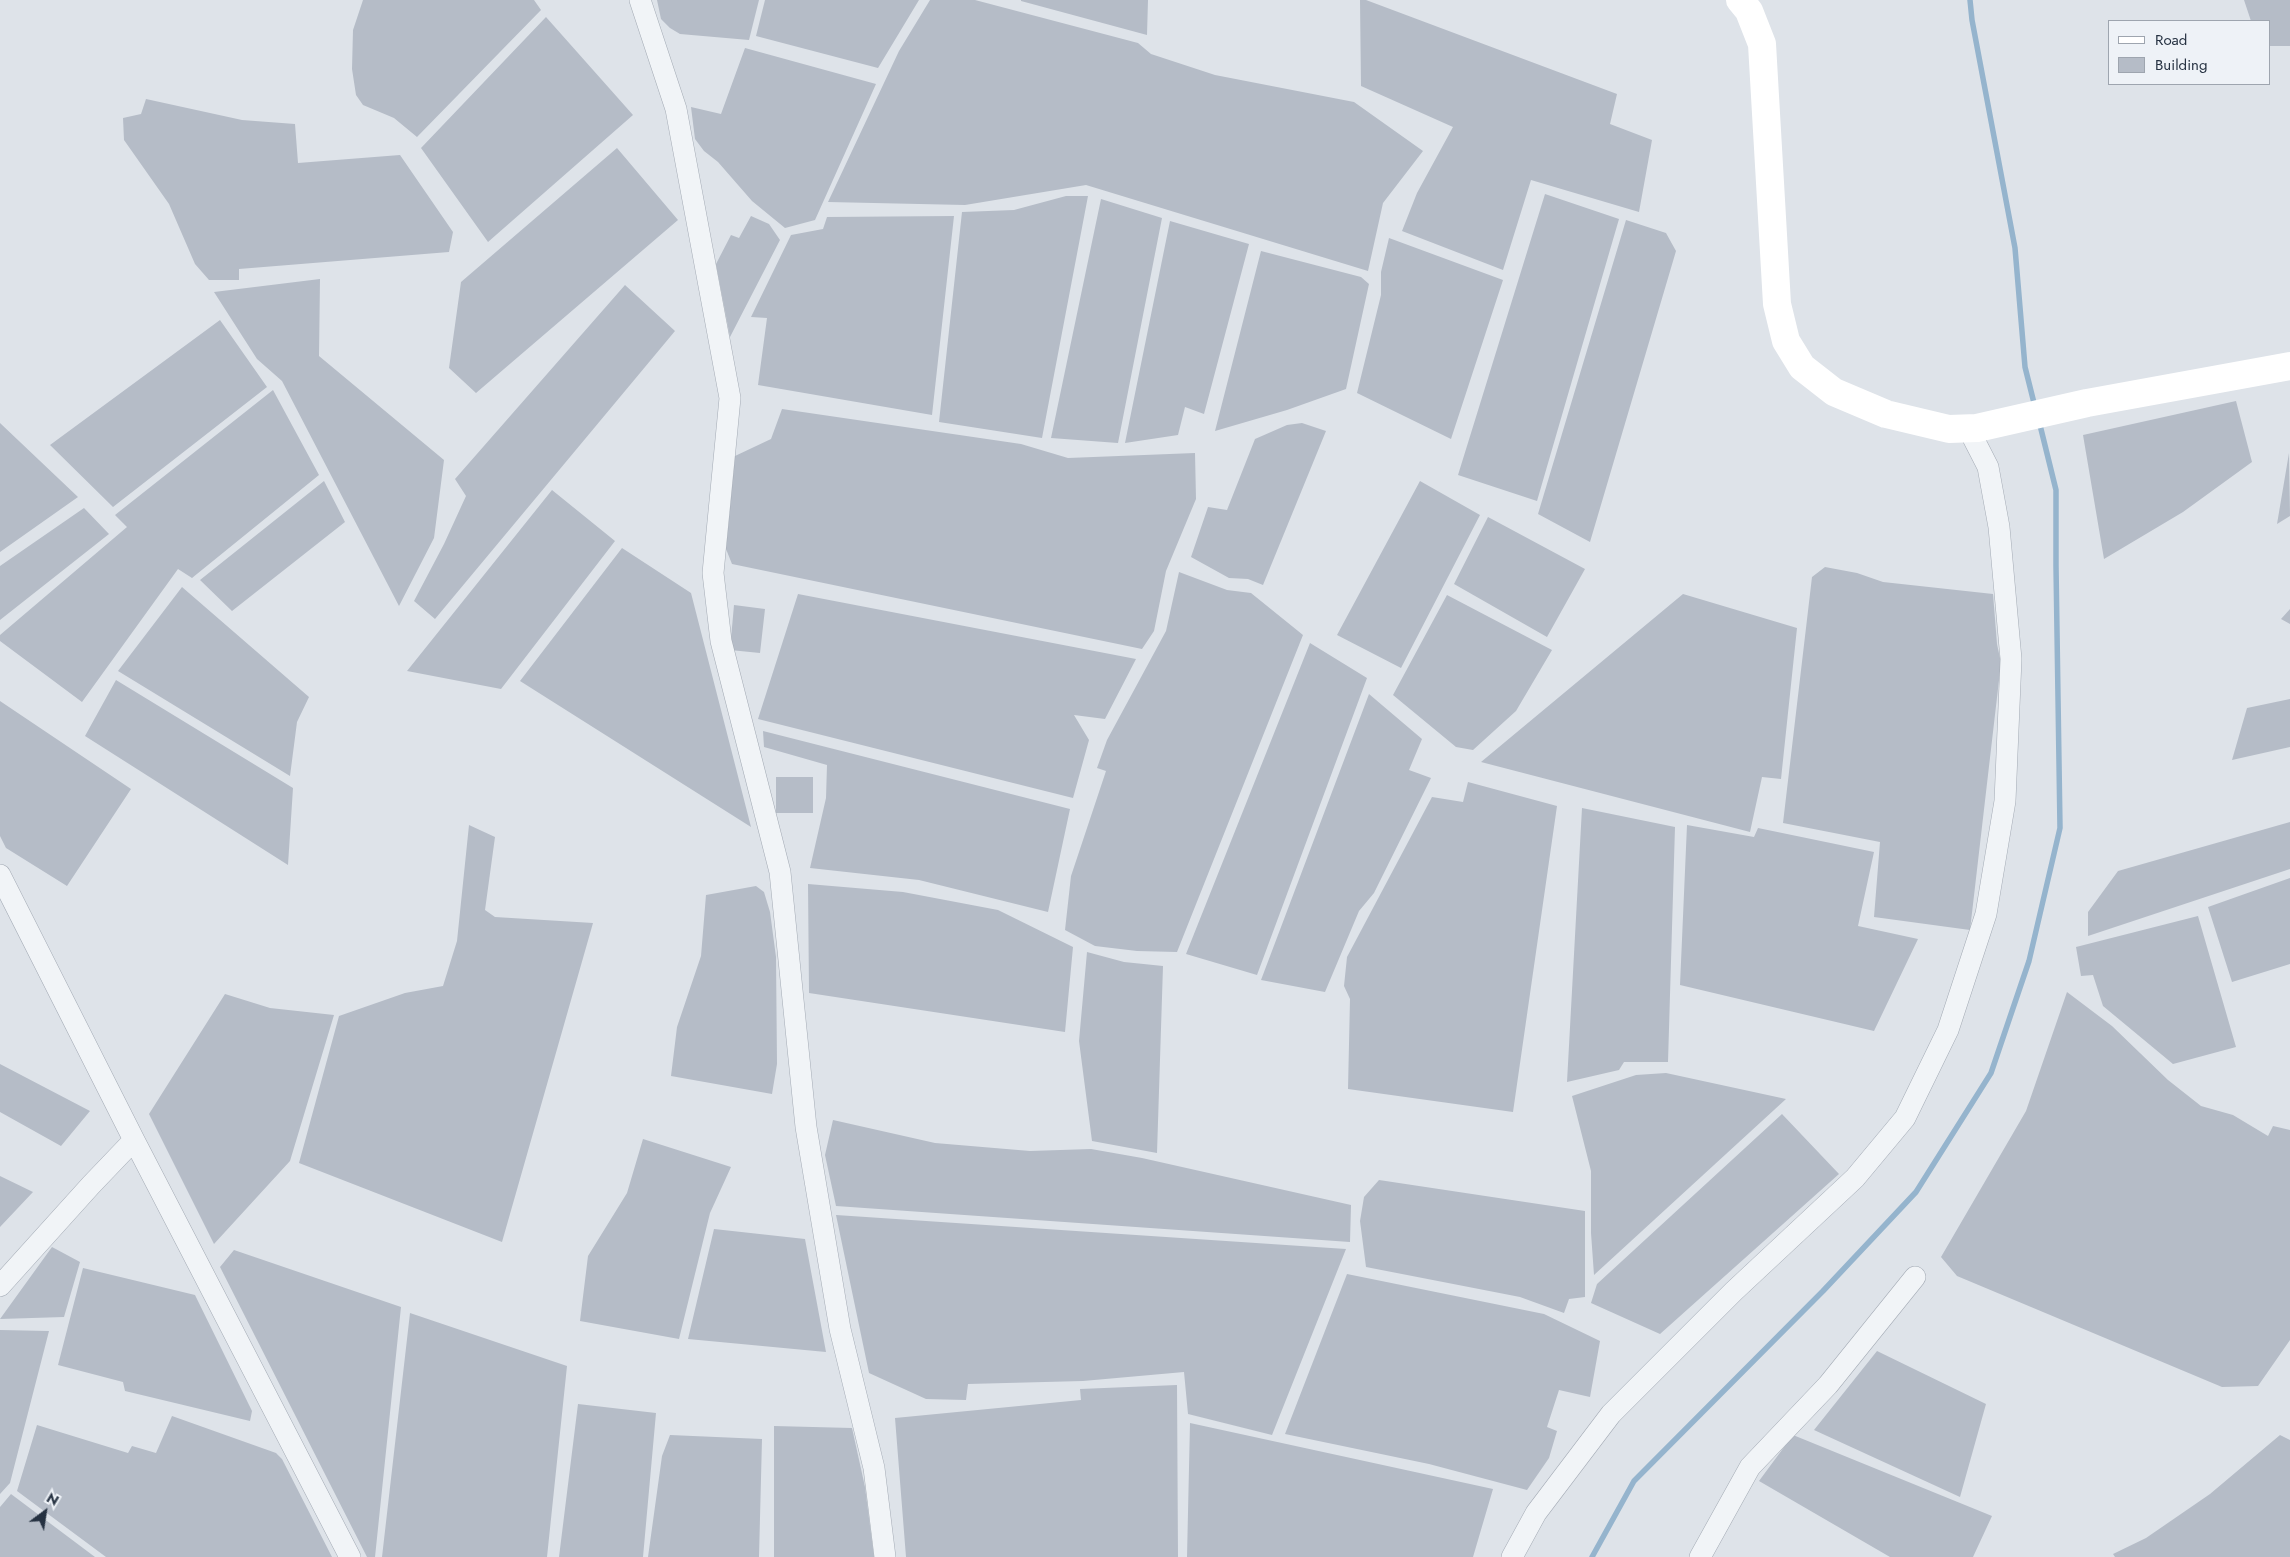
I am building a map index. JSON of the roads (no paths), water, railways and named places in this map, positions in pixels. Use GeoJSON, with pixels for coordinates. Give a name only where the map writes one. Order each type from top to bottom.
{"type":"FeatureCollection","features":[{"type":"Feature","properties":{"kind":"street"},"geometry":{"type":"LineString","coordinates":[[640,0],[676,109],[730,398],[713,573],[721,642],[780,872],[806,1127],[840,1329],[874,1468],[884,1557]]}},
{"type":"Feature","properties":{"kind":"street"},"geometry":{"type":"LineString","coordinates":[[1740,0],[1749,12],[1762,44],[1777,304],[1786,341],[1802,367],[1834,392],[1886,414],[1950,430],[1973,428],[2066,408],[2290,366]]}},
{"type":"Feature","properties":{"kind":"street"},"geometry":{"type":"LineString","coordinates":[[1512,1557],[1536,1513],[1611,1414],[1734,1291],[1855,1178],[1905,1118],[1948,1030],[1986,914],[2005,801],[2012,659],[1999,527],[1988,467],[1973,428]]}},
{"type":"Feature","properties":{"kind":"street"},"geometry":{"type":"LineString","coordinates":[[0,874],[134,1140],[350,1557]]}},
{"type":"Feature","properties":{"kind":"street"},"geometry":{"type":"LineString","coordinates":[[0,1286],[134,1140]]}},
{"type":"Feature","properties":{"kind":"street"},"geometry":{"type":"LineString","coordinates":[[1700,1557],[1750,1467],[1828,1385],[1915,1277]]}},
{"type":"Feature","properties":{"kind":"waterway"},"geometry":{"type":"LineString","coordinates":[[1970,0],[1972,20],[2015,248],[2025,367],[2035,407]]}},
{"type":"Feature","properties":{"kind":"waterway"},"geometry":{"type":"LineString","coordinates":[[1592,1557],[1634,1481],[1823,1291],[1916,1192],[1991,1073],[2029,961],[2060,828],[2056,490],[2039,421]]}}]}
